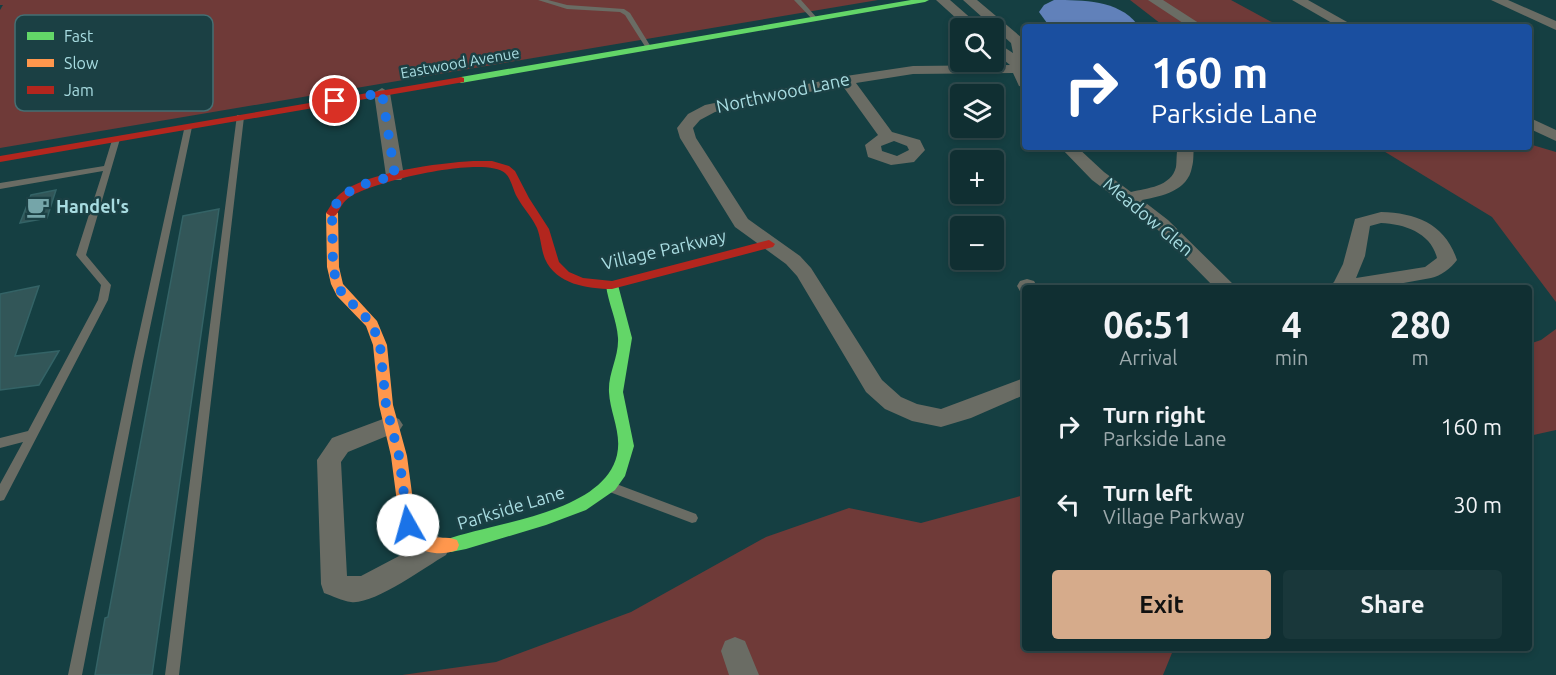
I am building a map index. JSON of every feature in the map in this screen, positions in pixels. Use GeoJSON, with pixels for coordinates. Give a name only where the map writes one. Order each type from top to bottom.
{"type":"FeatureCollection","features":[{"type":"Feature","properties":{"kind":"street","name":"Eastwood Avenue"},"geometry":{"type":"LineString","coordinates":[[0,159],[925,0]]}},
{"type":"Feature","properties":{"kind":"street"},"geometry":{"type":"LineString","coordinates":[[942,0],[962,17],[985,13]]}},
{"type":"Feature","properties":{"kind":"street"},"geometry":{"type":"LineString","coordinates":[[969,0],[989,18]]}},
{"type":"Feature","properties":{"kind":"street"},"geometry":{"type":"LineString","coordinates":[[1154,0],[1193,24]]}},
{"type":"Feature","properties":{"kind":"street"},"geometry":{"type":"LineString","coordinates":[[1298,0],[1343,24]]}},
{"type":"Feature","properties":{"kind":"street"},"geometry":{"type":"LineString","coordinates":[[1497,0],[1556,26]]}},
{"type":"Feature","properties":{"kind":"street"},"geometry":{"type":"LineString","coordinates":[[1004,31],[1011,34],[1021,49],[1020,72]]}},
{"type":"Feature","properties":{"kind":"street"},"geometry":{"type":"LineString","coordinates":[[1004,55],[1020,72]]}},
{"type":"Feature","properties":{"kind":"street","name":"Northwood Lane"},"geometry":{"type":"LineString","coordinates":[[1020,72],[913,70],[846,80],[710,108],[694,117],[685,128],[688,138],[741,223],[793,260],[804,272],[874,386],[892,403],[912,412],[941,418],[963,412],[1022,387]]}},
{"type":"Feature","properties":{"kind":"street"},"geometry":{"type":"LineString","coordinates":[[846,80],[888,137]]}},
{"type":"Feature","properties":{"kind":"street"},"geometry":{"type":"LineString","coordinates":[[382,93],[395,176],[353,190],[339,200],[332,212],[333,267],[342,293],[366,317],[377,333],[386,405],[399,456],[408,525],[419,542],[437,548]]}},
{"type":"Feature","properties":{"kind":"street"},"geometry":{"type":"LineString","coordinates":[[1532,124],[1556,136]]}},
{"type":"Feature","properties":{"kind":"street","name":"Meadow Glen"},"geometry":{"type":"LineString","coordinates":[[1071,150],[1098,176],[1162,224],[1224,285]]}},
{"type":"Feature","properties":{"kind":"street"},"geometry":{"type":"LineString","coordinates":[[1127,198],[1161,190],[1174,184],[1184,169],[1186,150]]}},
{"type":"Feature","properties":{"kind":"street","name":"Village Parkway"},"geometry":{"type":"LineString","coordinates":[[395,176],[476,162],[492,163],[506,168],[514,176],[520,193],[535,214],[553,262],[558,269],[588,283],[612,285],[667,273],[769,244]]}},
{"type":"Feature","properties":{"kind":"street"},"geometry":{"type":"LineString","coordinates":[[1342,285],[1350,274],[1357,251],[1361,223],[1372,216],[1390,216],[1409,222],[1443,246],[1447,260],[1431,272],[1352,285]]}},
{"type":"Feature","properties":{"kind":"street","name":"Parkside Lane"},"geometry":{"type":"LineString","coordinates":[[437,548],[458,544],[580,507],[610,487],[623,464],[627,445],[616,396],[625,337],[611,297],[612,285]]}},
{"type":"Feature","properties":{"kind":"street"},"geometry":{"type":"LineString","coordinates":[[391,425],[340,445],[329,460],[334,584],[354,590],[378,582],[437,548]]}},
{"type":"Feature","properties":{"kind":"lane"},"geometry":{"type":"LineString","coordinates":[[542,0],[567,7],[622,10],[628,14],[648,47]]}},
{"type":"Feature","properties":{"kind":"lane"},"geometry":{"type":"LineString","coordinates":[[797,0],[815,19]]}},
{"type":"Feature","properties":{"kind":"lane"},"geometry":{"type":"LineString","coordinates":[[172,675],[240,117]]}},
{"type":"Feature","properties":{"kind":"lane"},"geometry":{"type":"LineString","coordinates":[[75,675],[140,350],[188,127]]}},
{"type":"Feature","properties":{"kind":"lane"},"geometry":{"type":"LineString","coordinates":[[0,496],[30,435],[103,300],[106,285],[81,255],[116,139]]}},
{"type":"Feature","properties":{"kind":"lane"},"geometry":{"type":"LineString","coordinates":[[0,186],[108,168]]}},
{"type":"Feature","properties":{"kind":"lane"},"geometry":{"type":"LineString","coordinates":[[0,443],[30,435]]}},
{"type":"Feature","properties":{"kind":"lane"},"geometry":{"type":"LineString","coordinates":[[610,487],[692,518]]}},
{"type":"Feature","properties":{"kind":"shaded area"},"geometry":{"type":"Polygon","coordinates":[[[0,0],[878,0],[0,148],[0,10],[3,5],[0,5],[0,0]]]}},
{"type":"Feature","properties":{"kind":"shaded area"},"geometry":{"type":"Polygon","coordinates":[[[1130,0],[1231,0],[1275,24],[1161,24],[1130,0]]]}},
{"type":"Feature","properties":{"kind":"shaded area"},"geometry":{"type":"Polygon","coordinates":[[[1532,145],[1556,152],[1556,302],[1492,217],[1382,150],[1532,150],[1532,145]]]}},
{"type":"Feature","properties":{"kind":"shaded area"},"geometry":{"type":"Polygon","coordinates":[[[1556,329],[1556,430],[1532,435],[1532,343],[1541,340],[1556,329]]]}},
{"type":"Feature","properties":{"kind":"shaded area"},"geometry":{"type":"Polygon","coordinates":[[[1022,496],[1022,651],[1173,651],[1163,675],[402,675],[496,662],[631,612],[766,537],[849,508],[921,523],[1022,496]]]}},
{"type":"Feature","properties":{"kind":"water"},"geometry":{"type":"Polygon","coordinates":[[[1054,0],[1099,3],[1120,10],[1137,24],[1049,24],[1039,12],[1044,5],[1054,0]]]}},
{"type":"Feature","properties":{"kind":"building"},"geometry":{"type":"Polygon","coordinates":[[[56,190],[47,218],[20,223],[31,195],[56,190]]]}},
{"type":"Feature","properties":{"kind":"building"},"geometry":{"type":"Polygon","coordinates":[[[219,209],[152,675],[95,675],[105,618],[108,617],[183,216],[219,209]]]}},
{"type":"Feature","properties":{"kind":"building"},"geometry":{"type":"Polygon","coordinates":[[[39,286],[15,356],[59,351],[39,385],[0,390],[0,294],[39,286]]]}},
{"type":"Feature","properties":{"kind":"traffic: fast"},"geometry":{"type":"LineString","coordinates":[[461,80],[925,0]]}},
{"type":"Feature","properties":{"kind":"traffic: fast"},"geometry":{"type":"LineString","coordinates":[[451,545],[564,512],[596,497],[609,486],[619,472],[625,455],[626,438],[616,385],[625,338],[612,285]]}},
{"type":"Feature","properties":{"kind":"traffic: slow"},"geometry":{"type":"LineString","coordinates":[[332,213],[333,267],[337,284],[342,293],[372,324],[380,345],[386,405],[399,456],[408,525],[419,542],[437,547],[451,545]]}},
{"type":"Feature","properties":{"kind":"traffic: jam"},"geometry":{"type":"LineString","coordinates":[[0,159],[461,80]]}},
{"type":"Feature","properties":{"kind":"traffic: jam"},"geometry":{"type":"LineString","coordinates":[[332,213],[345,195],[357,188],[376,182],[399,175],[449,166],[492,164],[505,168],[513,176],[519,191],[543,229],[554,264],[565,275],[580,281],[597,285],[612,285],[769,244]]}},
{"type":"Feature","properties":{"kind":"place","name":"Handel's"},"geometry":{"type":"Point","coordinates":[38,207]}},
{"type":"Feature","properties":{"kind":"route"},"geometry":{"type":"LineString","coordinates":[[335,101],[382,93],[395,176],[353,190],[334,206],[332,212],[333,267],[342,293],[366,317],[377,333],[386,405],[399,456],[408,525]]}}]}
